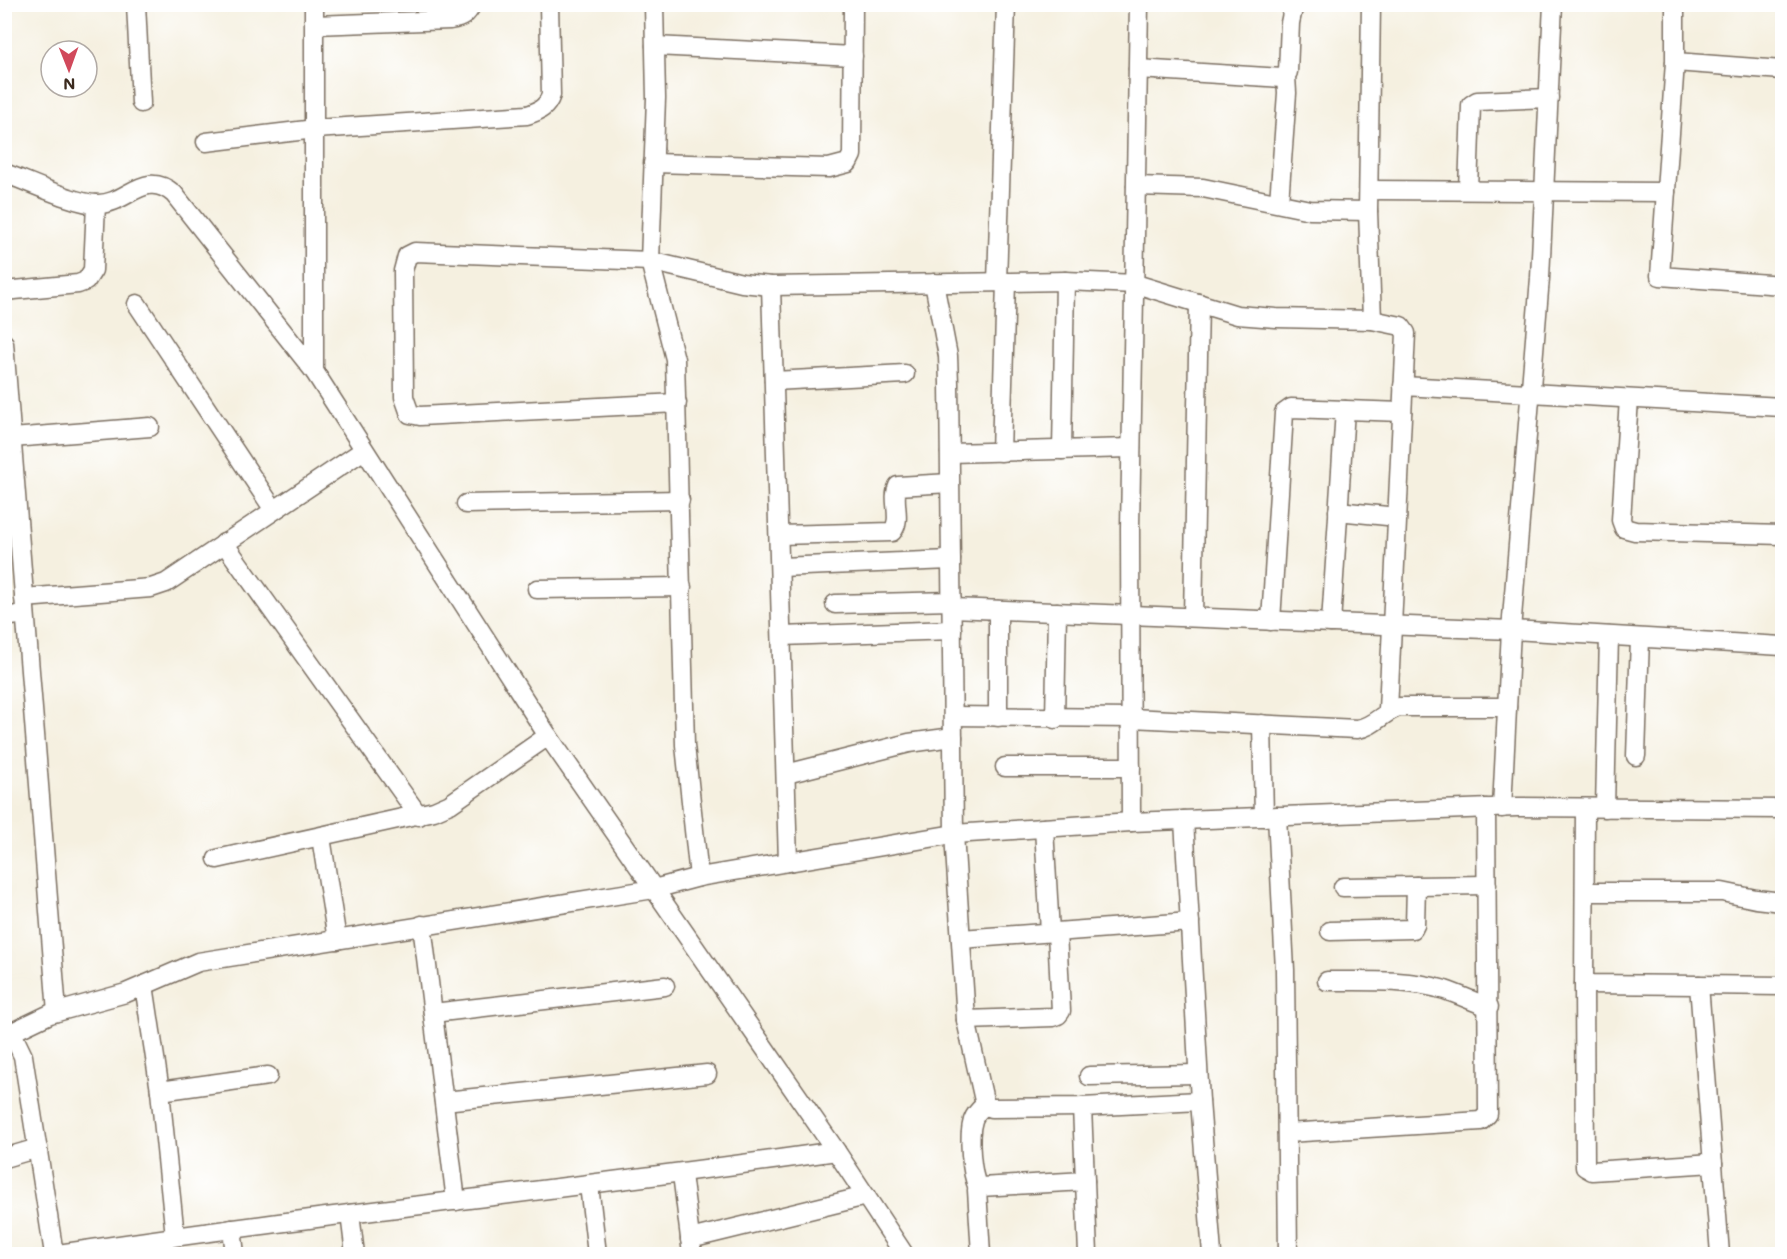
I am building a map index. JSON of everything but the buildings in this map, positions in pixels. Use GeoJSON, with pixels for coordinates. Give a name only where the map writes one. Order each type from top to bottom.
{"type":"FeatureCollection","features":[{"type":"Feature","properties":{"kind":"street"},"geometry":{"type":"LineString","coordinates":[[136,4],[141,103]]}},
{"type":"Feature","properties":{"kind":"street"},"geometry":{"type":"LineString","coordinates":[[314,4],[314,371]]}},
{"type":"Feature","properties":{"kind":"street"},"geometry":{"type":"LineString","coordinates":[[315,25],[450,20],[461,18],[468,13],[472,4]]}},
{"type":"Feature","properties":{"kind":"street"},"geometry":{"type":"LineString","coordinates":[[206,142],[315,129],[527,115],[539,111],[548,105],[551,95],[549,4]]}},
{"type":"Feature","properties":{"kind":"street"},"geometry":{"type":"LineString","coordinates":[[654,4],[656,98],[650,261],[675,359],[685,744],[699,877]]}},
{"type":"Feature","properties":{"kind":"street"},"geometry":{"type":"LineString","coordinates":[[653,163],[829,168],[840,167],[848,163],[852,156],[853,4]]}},
{"type":"Feature","properties":{"kind":"street"},"geometry":{"type":"LineString","coordinates":[[1001,452],[1006,4]]}},
{"type":"Feature","properties":{"kind":"street"},"geometry":{"type":"LineString","coordinates":[[1131,822],[1131,448],[1136,284],[1139,4]]}},
{"type":"Feature","properties":{"kind":"street"},"geometry":{"type":"LineString","coordinates":[[1279,202],[1287,93],[1286,76],[1294,4]]}},
{"type":"Feature","properties":{"kind":"street"},"geometry":{"type":"LineString","coordinates":[[1371,4],[1368,211],[1372,320]]}},
{"type":"Feature","properties":{"kind":"street"},"geometry":{"type":"LineString","coordinates":[[1287,1133],[1480,1121],[1488,1114],[1487,885],[1507,706],[1511,630],[1540,278],[1553,4]]}},
{"type":"Feature","properties":{"kind":"street"},"geometry":{"type":"LineString","coordinates":[[1675,4],[1675,62],[1660,276],[1782,285]]}},
{"type":"Feature","properties":{"kind":"street"},"geometry":{"type":"LineString","coordinates":[[655,46],[853,56]]}},
{"type":"Feature","properties":{"kind":"street"},"geometry":{"type":"LineString","coordinates":[[1675,62],[1782,70]]}},
{"type":"Feature","properties":{"kind":"street"},"geometry":{"type":"LineString","coordinates":[[1138,69],[1282,78],[1286,76]]}},
{"type":"Feature","properties":{"kind":"street"},"geometry":{"type":"LineString","coordinates":[[1468,190],[1471,105],[1477,100],[1549,98]]}},
{"type":"Feature","properties":{"kind":"street"},"geometry":{"type":"LineString","coordinates":[[4,173],[75,199],[96,204],[105,203],[149,184],[158,184],[174,194],[314,371],[548,736],[836,1151],[904,1254]]}},
{"type":"Feature","properties":{"kind":"street"},"geometry":{"type":"LineString","coordinates":[[1136,186],[1203,188],[1310,210],[1368,211]]}},
{"type":"Feature","properties":{"kind":"street"},"geometry":{"type":"LineString","coordinates":[[1369,190],[1666,192]]}},
{"type":"Feature","properties":{"kind":"street"},"geometry":{"type":"LineString","coordinates":[[4,291],[78,284],[86,281],[93,270],[96,204]]}},
{"type":"Feature","properties":{"kind":"street"},"geometry":{"type":"LineString","coordinates":[[677,403],[420,416],[410,414],[404,397],[403,271],[407,256],[416,252],[650,261],[742,284],[771,286],[1065,280],[1136,284],[1237,315],[1372,320],[1401,326],[1406,333],[1388,710]]}},
{"type":"Feature","properties":{"kind":"street"},"geometry":{"type":"LineString","coordinates":[[1062,450],[1065,280]]}},
{"type":"Feature","properties":{"kind":"street"},"geometry":{"type":"LineString","coordinates":[[934,283],[948,356],[954,834],[960,939],[966,1020],[985,1104],[991,1108],[1082,1107],[1200,1101]]}},
{"type":"Feature","properties":{"kind":"street"},"geometry":{"type":"LineString","coordinates":[[771,286],[788,862]]}},
{"type":"Feature","properties":{"kind":"street"},"geometry":{"type":"LineString","coordinates":[[1192,617],[1199,303]]}},
{"type":"Feature","properties":{"kind":"street"},"geometry":{"type":"LineString","coordinates":[[138,304],[274,510]]}},
{"type":"Feature","properties":{"kind":"street"},"geometry":{"type":"LineString","coordinates":[[4,343],[57,1012]]}},
{"type":"Feature","properties":{"kind":"street"},"geometry":{"type":"LineString","coordinates":[[774,381],[905,374]]}},
{"type":"Feature","properties":{"kind":"street"},"geometry":{"type":"LineString","coordinates":[[1403,386],[1782,407]]}},
{"type":"Feature","properties":{"kind":"street"},"geometry":{"type":"LineString","coordinates":[[1629,399],[1621,520],[1624,528],[1635,531],[1782,535]]}},
{"type":"Feature","properties":{"kind":"street"},"geometry":{"type":"LineString","coordinates":[[1271,621],[1284,413],[1291,408],[1402,412]]}},
{"type":"Feature","properties":{"kind":"street"},"geometry":{"type":"LineString","coordinates":[[1331,623],[1345,410]]}},
{"type":"Feature","properties":{"kind":"street"},"geometry":{"type":"LineString","coordinates":[[12,438],[150,427]]}},
{"type":"Feature","properties":{"kind":"street"},"geometry":{"type":"LineString","coordinates":[[950,453],[1131,448]]}},
{"type":"Feature","properties":{"kind":"street"},"geometry":{"type":"LineString","coordinates":[[4,617],[25,606],[157,587],[166,583],[364,450]]}},
{"type":"Feature","properties":{"kind":"street"},"geometry":{"type":"LineString","coordinates":[[779,535],[892,532],[897,523],[896,491],[898,486],[950,483]]}},
{"type":"Feature","properties":{"kind":"street"},"geometry":{"type":"LineString","coordinates":[[466,504],[680,500]]}},
{"type":"Feature","properties":{"kind":"street"},"geometry":{"type":"LineString","coordinates":[[1338,511],[1397,517]]}},
{"type":"Feature","properties":{"kind":"street"},"geometry":{"type":"LineString","coordinates":[[224,543],[418,816]]}},
{"type":"Feature","properties":{"kind":"street"},"geometry":{"type":"LineString","coordinates":[[780,567],[951,560]]}},
{"type":"Feature","properties":{"kind":"street"},"geometry":{"type":"LineString","coordinates":[[537,589],[682,587]]}},
{"type":"Feature","properties":{"kind":"street"},"geometry":{"type":"LineString","coordinates":[[835,604],[952,604],[998,610],[1511,630],[1782,646]]}},
{"type":"Feature","properties":{"kind":"street"},"geometry":{"type":"LineString","coordinates":[[998,610],[998,717]]}},
{"type":"Feature","properties":{"kind":"street"},"geometry":{"type":"LineString","coordinates":[[1055,719],[1057,612]]}},
{"type":"Feature","properties":{"kind":"street"},"geometry":{"type":"LineString","coordinates":[[782,636],[952,630]]}},
{"type":"Feature","properties":{"kind":"street"},"geometry":{"type":"LineString","coordinates":[[1605,808],[1609,636]]}},
{"type":"Feature","properties":{"kind":"street"},"geometry":{"type":"LineString","coordinates":[[1636,756],[1640,638]]}},
{"type":"Feature","properties":{"kind":"street"},"geometry":{"type":"LineString","coordinates":[[952,716],[1055,719],[1131,718],[1364,728],[1388,710],[1399,706],[1507,706]]}},
{"type":"Feature","properties":{"kind":"street"},"geometry":{"type":"LineString","coordinates":[[1263,724],[1284,970],[1288,1254]]}},
{"type":"Feature","properties":{"kind":"street"},"geometry":{"type":"LineString","coordinates":[[217,859],[418,816],[450,804],[548,736]]}},
{"type":"Feature","properties":{"kind":"street"},"geometry":{"type":"LineString","coordinates":[[786,774],[909,743],[953,737]]}},
{"type":"Feature","properties":{"kind":"street"},"geometry":{"type":"LineString","coordinates":[[1005,767],[1131,767]]}},
{"type":"Feature","properties":{"kind":"street"},"geometry":{"type":"LineString","coordinates":[[836,1151],[682,1174],[174,1236],[56,1254],[23,1056],[7,1032],[57,1012],[126,993],[198,962],[654,889],[699,877],[954,834],[1131,822],[1494,808],[1782,809]]}},
{"type":"Feature","properties":{"kind":"street"},"geometry":{"type":"LineString","coordinates":[[1585,808],[1585,1167],[1593,1171],[1713,1163]]}},
{"type":"Feature","properties":{"kind":"street"},"geometry":{"type":"LineString","coordinates":[[1184,820],[1198,1074],[1212,1254]]}},
{"type":"Feature","properties":{"kind":"street"},"geometry":{"type":"LineString","coordinates":[[966,1020],[1053,1017],[1061,1011],[1044,828]]}},
{"type":"Feature","properties":{"kind":"street"},"geometry":{"type":"LineString","coordinates":[[321,837],[337,940]]}},
{"type":"Feature","properties":{"kind":"street"},"geometry":{"type":"LineString","coordinates":[[1343,887],[1487,885]]}},
{"type":"Feature","properties":{"kind":"street"},"geometry":{"type":"LineString","coordinates":[[1330,931],[1413,929],[1416,886]]}},
{"type":"Feature","properties":{"kind":"street"},"geometry":{"type":"LineString","coordinates":[[1585,892],[1722,892],[1782,902]]}},
{"type":"Feature","properties":{"kind":"street"},"geometry":{"type":"LineString","coordinates":[[960,939],[1190,922]]}},
{"type":"Feature","properties":{"kind":"street"},"geometry":{"type":"LineString","coordinates":[[422,925],[456,1201]]}},
{"type":"Feature","properties":{"kind":"street"},"geometry":{"type":"LineString","coordinates":[[1328,981],[1384,981],[1431,987],[1446,990],[1489,1007]]}},
{"type":"Feature","properties":{"kind":"street"},"geometry":{"type":"LineString","coordinates":[[1584,984],[1782,986]]}},
{"type":"Feature","properties":{"kind":"street"},"geometry":{"type":"LineString","coordinates":[[144,985],[160,1091],[174,1236]]}},
{"type":"Feature","properties":{"kind":"street"},"geometry":{"type":"LineString","coordinates":[[1699,985],[1720,1254]]}},
{"type":"Feature","properties":{"kind":"street"},"geometry":{"type":"LineString","coordinates":[[433,1013],[665,986]]}},
{"type":"Feature","properties":{"kind":"street"},"geometry":{"type":"LineString","coordinates":[[444,1101],[707,1074]]}},
{"type":"Feature","properties":{"kind":"street"},"geometry":{"type":"LineString","coordinates":[[1089,1076],[1198,1074]]}},
{"type":"Feature","properties":{"kind":"street"},"geometry":{"type":"LineString","coordinates":[[160,1091],[268,1076]]}},
{"type":"Feature","properties":{"kind":"street"},"geometry":{"type":"LineString","coordinates":[[981,1254],[978,1188],[973,1171],[971,1130],[975,1116],[985,1104]]}},
{"type":"Feature","properties":{"kind":"street"},"geometry":{"type":"LineString","coordinates":[[1082,1107],[1088,1254]]}},
{"type":"Feature","properties":{"kind":"street"},"geometry":{"type":"LineString","coordinates":[[4,1158],[38,1148]]}},
{"type":"Feature","properties":{"kind":"street"},"geometry":{"type":"LineString","coordinates":[[682,1174],[691,1247],[866,1196]]}},
{"type":"Feature","properties":{"kind":"street"},"geometry":{"type":"LineString","coordinates":[[978,1188],[1085,1182]]}},
{"type":"Feature","properties":{"kind":"street"},"geometry":{"type":"LineString","coordinates":[[589,1185],[597,1254]]}},
{"type":"Feature","properties":{"kind":"street"},"geometry":{"type":"LineString","coordinates":[[350,1215],[355,1254]]}},
{"type":"Feature","properties":{"kind":"street"},"geometry":{"type":"LineString","coordinates":[[232,1229],[235,1254]]}}]}
